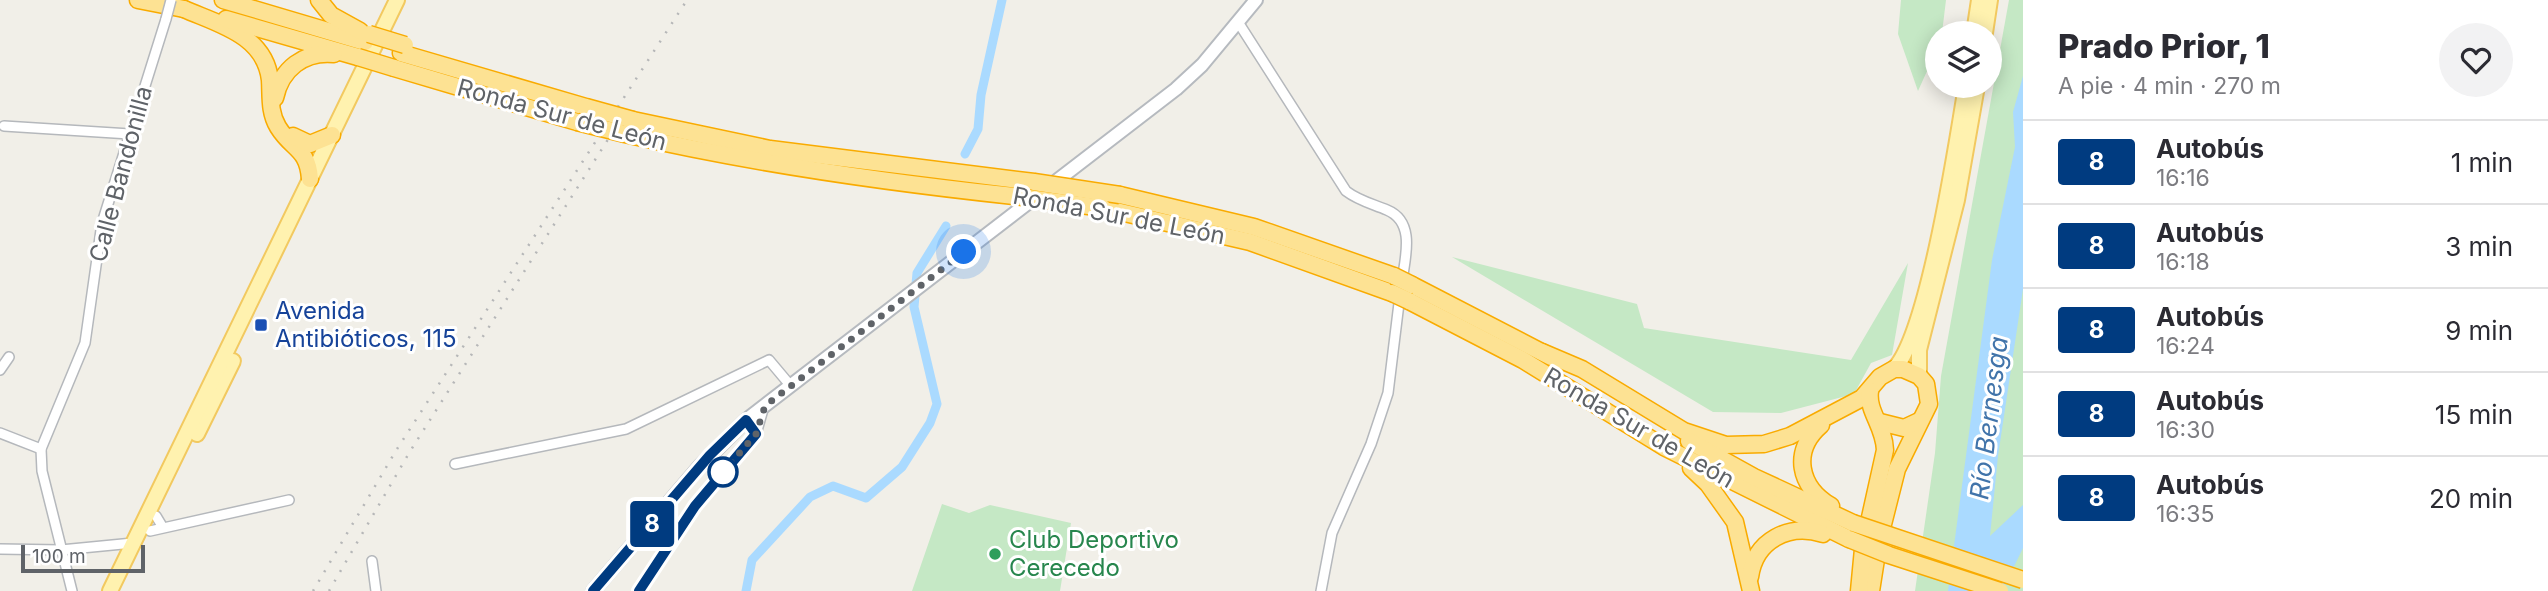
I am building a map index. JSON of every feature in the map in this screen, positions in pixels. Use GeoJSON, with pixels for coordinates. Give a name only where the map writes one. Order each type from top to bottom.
{"type":"FeatureCollection","features":[{"type":"Feature","properties":{"kind":"highway","name":"Ronda Sur de León"},"geometry":{"type":"LineString","coordinates":[[138,0],[177,5],[577,122],[1120,195],[1254,227],[1394,276],[1411,293],[1664,447],[1852,526],[2023,580]]}},
{"type":"Feature","properties":{"kind":"highway","name":"Ronda Sur de León"},"geometry":{"type":"LineString","coordinates":[[223,0],[367,38],[586,107],[629,127],[769,165],[1102,208],[1250,242],[1392,293],[1411,293],[1542,352],[1716,456],[1852,526],[1902,560],[2000,591]]}},
{"type":"Feature","properties":{"kind":"highway"},"geometry":{"type":"LineString","coordinates":[[319,0],[338,21],[367,38]]}},
{"type":"Feature","properties":{"kind":"highway"},"geometry":{"type":"LineString","coordinates":[[177,5],[235,30],[257,48],[266,63],[275,121],[312,152]]}},
{"type":"Feature","properties":{"kind":"highway"},"geometry":{"type":"LineString","coordinates":[[312,152],[291,134],[279,118],[275,99],[278,84],[287,69],[305,57],[326,53],[358,57]]}},
{"type":"Feature","properties":{"kind":"highway"},"geometry":{"type":"LineString","coordinates":[[310,180],[312,152],[332,135]]}},
{"type":"Feature","properties":{"kind":"highway"},"geometry":{"type":"LineString","coordinates":[[1542,352],[1582,369],[1685,431],[1726,445],[1764,444],[1790,436],[1854,403],[1870,391],[1880,377],[1894,369],[1903,369],[1919,376],[1928,394],[1928,404],[1897,469],[1879,540],[1871,591]]}},
{"type":"Feature","properties":{"kind":"highway"},"geometry":{"type":"LineString","coordinates":[[1859,591],[1863,549],[1885,450],[1870,391]]}},
{"type":"Feature","properties":{"kind":"highway"},"geometry":{"type":"LineString","coordinates":[[1852,526],[1809,488],[1802,468],[1802,454],[1812,434],[1826,421],[1850,411],[1904,428],[1919,421]]}},
{"type":"Feature","properties":{"kind":"highway"},"geometry":{"type":"LineString","coordinates":[[1664,447],[1708,484],[1735,522],[1750,587]]}},
{"type":"Feature","properties":{"kind":"highway"},"geometry":{"type":"LineString","coordinates":[[1750,587],[1753,561],[1772,538],[1800,529],[1852,526]]}},
{"type":"Feature","properties":{"kind":"main road"},"geometry":{"type":"LineString","coordinates":[[332,135],[397,0]]}},
{"type":"Feature","properties":{"kind":"main road"},"geometry":{"type":"LineString","coordinates":[[119,591],[156,524],[405,0]]}},
{"type":"Feature","properties":{"kind":"main road"},"geometry":{"type":"LineString","coordinates":[[1976,21],[1979,0]]}},
{"type":"Feature","properties":{"kind":"main road"},"geometry":{"type":"LineString","coordinates":[[1987,21],[1990,0]]}},
{"type":"Feature","properties":{"kind":"main road"},"geometry":{"type":"LineString","coordinates":[[273,279],[278,258],[318,173],[312,152],[329,149],[366,75],[381,52]]}},
{"type":"Feature","properties":{"kind":"main road"},"geometry":{"type":"LineString","coordinates":[[1894,369],[1909,346],[1935,247],[1964,98]]}},
{"type":"Feature","properties":{"kind":"main road"},"geometry":{"type":"LineString","coordinates":[[1919,376],[1919,350],[1957,200],[1975,98]]}},
{"type":"Feature","properties":{"kind":"main road"},"geometry":{"type":"LineString","coordinates":[[110,591],[310,180]]}},
{"type":"Feature","properties":{"kind":"main road"},"geometry":{"type":"LineString","coordinates":[[208,413],[207,404],[232,351],[237,332]]}},
{"type":"Feature","properties":{"kind":"main road"},"geometry":{"type":"LineString","coordinates":[[190,428],[208,413]]}},
{"type":"Feature","properties":{"kind":"main road"},"geometry":{"type":"LineString","coordinates":[[133,543],[156,524]]}},
{"type":"Feature","properties":{"kind":"main road"},"geometry":{"type":"LineString","coordinates":[[119,591],[136,550],[133,543]]}},
{"type":"Feature","properties":{"kind":"street"},"geometry":{"type":"LineString","coordinates":[[593,591],[700,466],[741,424],[1176,89],[1256,0]]}},
{"type":"Feature","properties":{"kind":"street","name":"Calle Bandonilla"},"geometry":{"type":"LineString","coordinates":[[72,591],[42,471],[41,449],[85,343],[102,223],[166,19],[177,5]]}},
{"type":"Feature","properties":{"kind":"street"},"geometry":{"type":"LineString","coordinates":[[1238,22],[1346,191],[1358,200],[1390,211],[1400,218],[1407,234],[1388,393],[1371,444],[1332,533],[1321,591]]}},
{"type":"Feature","properties":{"kind":"street"},"geometry":{"type":"LineString","coordinates":[[4,126],[130,134]]}},
{"type":"Feature","properties":{"kind":"street"},"geometry":{"type":"LineString","coordinates":[[0,370],[9,357]]}},
{"type":"Feature","properties":{"kind":"street"},"geometry":{"type":"LineString","coordinates":[[456,464],[626,429],[769,360],[790,385]]}},
{"type":"Feature","properties":{"kind":"street"},"geometry":{"type":"LineString","coordinates":[[639,591],[687,517],[756,434],[765,406]]}},
{"type":"Feature","properties":{"kind":"street"},"geometry":{"type":"LineString","coordinates":[[741,424],[756,434]]}},
{"type":"Feature","properties":{"kind":"street"},"geometry":{"type":"LineString","coordinates":[[735,457],[743,438],[741,424]]}},
{"type":"Feature","properties":{"kind":"street"},"geometry":{"type":"LineString","coordinates":[[0,433],[41,449]]}},
{"type":"Feature","properties":{"kind":"street"},"geometry":{"type":"LineString","coordinates":[[156,524],[289,500]]}},
{"type":"Feature","properties":{"kind":"street"},"geometry":{"type":"LineString","coordinates":[[0,549],[61,550],[133,543]]}},
{"type":"Feature","properties":{"kind":"street"},"geometry":{"type":"LineString","coordinates":[[372,561],[376,591]]}},
{"type":"Feature","properties":{"kind":"green space"},"geometry":{"type":"Polygon","coordinates":[[[1901,0],[1946,0],[1943,21],[1925,21],[1925,76],[1918,91],[1898,34],[1901,0]]]}},
{"type":"Feature","properties":{"kind":"green space"},"geometry":{"type":"Polygon","coordinates":[[[2009,0],[2023,0],[2023,591],[1915,591],[1935,453],[1941,376],[1991,98],[2002,98],[2002,39],[2009,0]]]}},
{"type":"Feature","properties":{"kind":"green space"},"geometry":{"type":"Polygon","coordinates":[[[1452,257],[1637,304],[1644,328],[1851,360],[1908,263],[1892,355],[1871,363],[1854,394],[1781,413],[1713,412],[1452,257]]]}},
{"type":"Feature","properties":{"kind":"green space","name":"Club Deportivo Cerecedo"},"geometry":{"type":"Polygon","coordinates":[[[942,504],[969,513],[990,505],[1071,523],[1060,591],[912,591],[942,504]]]}},
{"type":"Feature","properties":{"kind":"water","name":"Río Bernesga"},"geometry":{"type":"Polygon","coordinates":[[[2023,76],[2023,289],[1998,456],[1990,536],[2023,505],[2023,548],[2002,591],[1948,591],[1992,260],[2015,147],[2013,112],[2023,76]]]}},
{"type":"Feature","properties":{"kind":"waterway"},"geometry":{"type":"LineString","coordinates":[[965,154],[978,129],[981,95],[1002,0]]}},
{"type":"Feature","properties":{"kind":"waterway"},"geometry":{"type":"LineString","coordinates":[[746,591],[752,560],[810,497],[833,486],[866,498],[902,467],[930,423],[937,404],[914,307],[917,273],[946,226]]}},
{"type":"Feature","properties":{"kind":"railway"},"geometry":{"type":"LineString","coordinates":[[313,591],[397,449],[687,0]]}},
{"type":"Feature","properties":{"kind":"railway"},"geometry":{"type":"LineString","coordinates":[[329,591],[409,453],[614,130]]}},
{"type":"Feature","properties":{"kind":"bus line","name":"8"},"geometry":{"type":"LineString","coordinates":[[593,591],[720,443],[746,420],[756,434],[695,506],[639,591]]}},
{"type":"Feature","properties":{"kind":"place","name":"Avenida Antibióticos, 115"},"geometry":{"type":"Point","coordinates":[261,325]}},
{"type":"Feature","properties":{"kind":"place","name":"Club Deportivo Cerecedo"},"geometry":{"type":"Point","coordinates":[995,554]}},
{"type":"Feature","properties":{"kind":"route"},"geometry":{"type":"LineString","coordinates":[[723,472],[756,434],[765,406],[964,252]]}}]}
